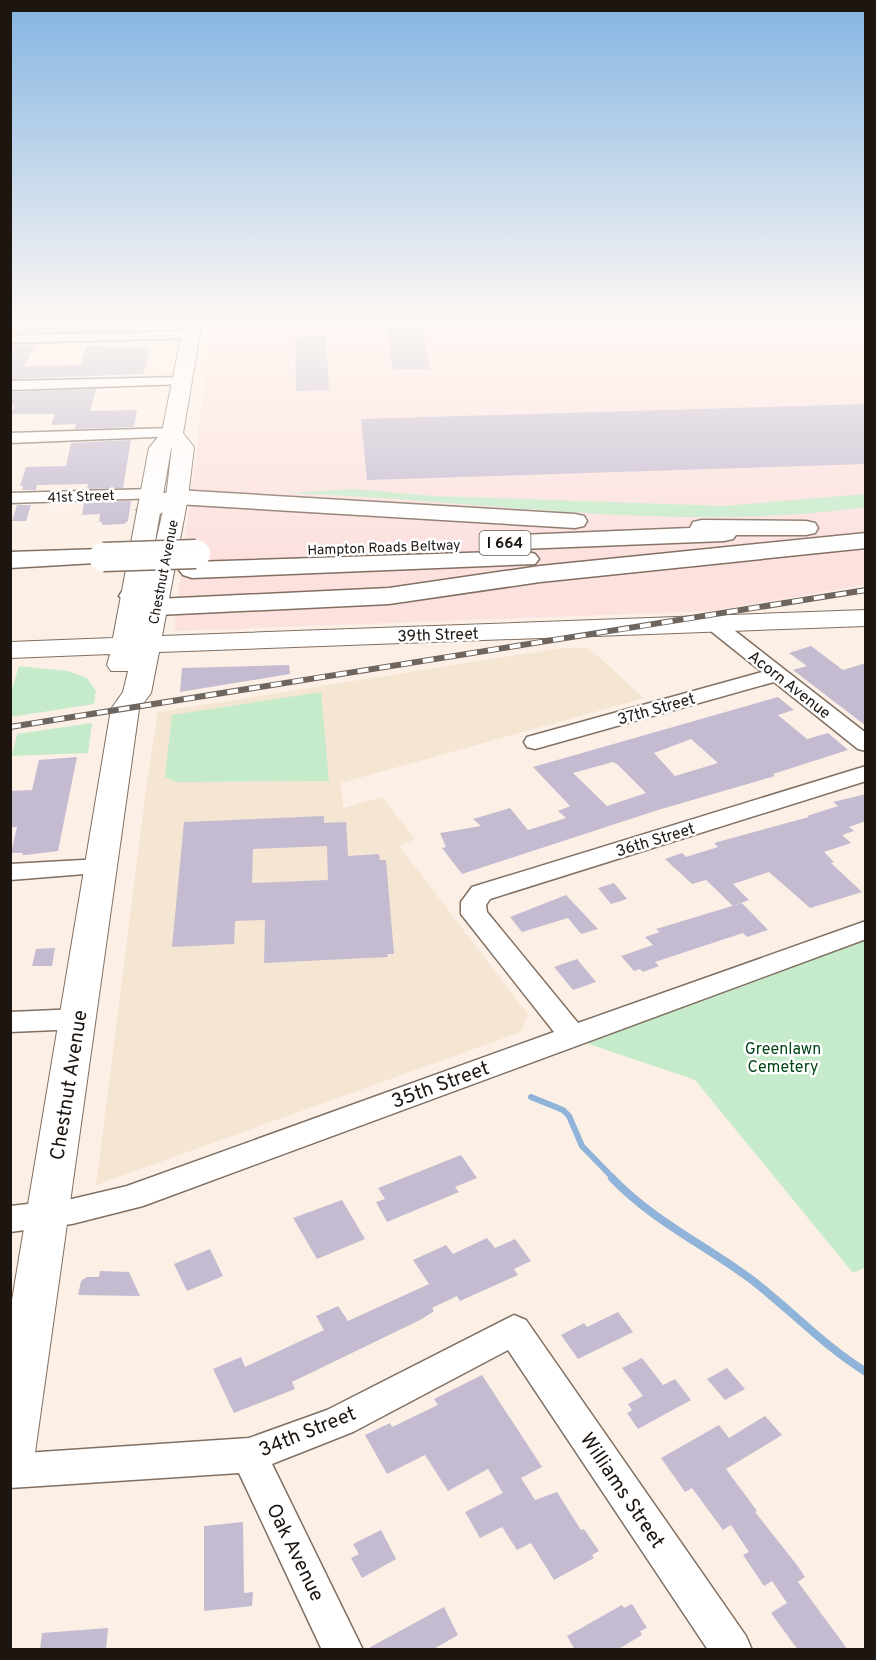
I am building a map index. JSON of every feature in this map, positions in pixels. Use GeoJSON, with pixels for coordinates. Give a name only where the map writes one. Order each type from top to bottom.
{"type":"FeatureCollection","features":[{"type":"Feature","properties":{"kind":"highway"},"geometry":{"type":"LineString","coordinates":[[151,502],[177,497],[666,526],[807,537]]}},
{"type":"Feature","properties":{"kind":"highway","name":"Hampton Roads Beltway"},"geometry":{"type":"LineString","coordinates":[[10,560],[102,565],[670,554],[807,537],[866,521]]}},
{"type":"Feature","properties":{"kind":"highway"},"geometry":{"type":"LineString","coordinates":[[132,596],[144,604],[156,607],[389,596],[807,537]]}},
{"type":"Feature","properties":{"kind":"highway","name":"Hampton Roads Beltway"},"geometry":{"type":"LineString","coordinates":[[807,537],[866,540]]}},
{"type":"Feature","properties":{"kind":"highway","name":"Hampton Roads Beltway"},"geometry":{"type":"LineString","coordinates":[[10,577],[102,565]]}},
{"type":"Feature","properties":{"kind":"main road","name":"Chestnut Avenue"},"geometry":{"type":"LineString","coordinates":[[10,1460],[29,1218],[79,1019],[122,697],[137,693],[132,596],[160,447],[172,433],[177,399]]}},
{"type":"Feature","properties":{"kind":"main road","name":"Chestnut Avenue"},"geometry":{"type":"LineString","coordinates":[[136,645],[156,607],[177,497],[183,447],[172,433]]}},
{"type":"Feature","properties":{"kind":"main road","name":"39th Street"},"geometry":{"type":"LineString","coordinates":[[10,650],[866,618]]}},
{"type":"Feature","properties":{"kind":"main road"},"geometry":{"type":"LineString","coordinates":[[10,650],[90,664],[110,675],[122,697]]}},
{"type":"Feature","properties":{"kind":"street"},"geometry":{"type":"LineString","coordinates":[[10,438],[172,433]]}},
{"type":"Feature","properties":{"kind":"street","name":"41st Street"},"geometry":{"type":"LineString","coordinates":[[10,498],[151,502]]}},
{"type":"Feature","properties":{"kind":"street","name":"Acorn Avenue"},"geometry":{"type":"LineString","coordinates":[[714,624],[866,744]]}},
{"type":"Feature","properties":{"kind":"street","name":"37th Street"},"geometry":{"type":"LineString","coordinates":[[535,742],[778,674]]}},
{"type":"Feature","properties":{"kind":"street","name":"36th Street"},"geometry":{"type":"LineString","coordinates":[[572,1035],[483,925],[472,907],[475,899],[491,890],[866,773]]}},
{"type":"Feature","properties":{"kind":"street"},"geometry":{"type":"LineString","coordinates":[[10,872],[101,867]]}},
{"type":"Feature","properties":{"kind":"street","name":"35th Street"},"geometry":{"type":"LineString","coordinates":[[29,1218],[90,1209],[132,1197],[866,929]]}},
{"type":"Feature","properties":{"kind":"street"},"geometry":{"type":"LineString","coordinates":[[10,1022],[79,1019]]}},
{"type":"Feature","properties":{"kind":"street","name":"34th Street"},"geometry":{"type":"LineString","coordinates":[[10,1471],[204,1460],[249,1455],[300,1438],[340,1421],[514,1330]]}},
{"type":"Feature","properties":{"kind":"street","name":"Williams Street"},"geometry":{"type":"LineString","coordinates":[[514,1330],[732,1650]]}},
{"type":"Feature","properties":{"kind":"street","name":"Oak Avenue"},"geometry":{"type":"LineString","coordinates":[[249,1455],[343,1650]]}},
{"type":"Feature","properties":{"kind":"shaded area"},"geometry":{"type":"Polygon","coordinates":[[[202,399],[865,399],[865,585],[711,611],[174,631],[202,399]]]}},
{"type":"Feature","properties":{"kind":"shaded area"},"geometry":{"type":"Polygon","coordinates":[[[561,648],[589,648],[644,698],[341,783],[343,808],[382,797],[415,839],[399,846],[528,1014],[521,1032],[96,1185],[147,782],[158,712],[561,648]]]}},
{"type":"Feature","properties":{"kind":"green space"},"geometry":{"type":"Polygon","coordinates":[[[355,489],[434,496],[724,506],[865,494],[866,507],[793,514],[721,517],[648,516],[284,493],[355,489]]]}},
{"type":"Feature","properties":{"kind":"green space"},"geometry":{"type":"Polygon","coordinates":[[[19,666],[68,671],[87,678],[96,691],[94,704],[11,717],[11,692],[19,666]]]}},
{"type":"Feature","properties":{"kind":"green space"},"geometry":{"type":"Polygon","coordinates":[[[321,692],[329,781],[176,782],[165,777],[172,715],[321,692]]]}},
{"type":"Feature","properties":{"kind":"green space"},"geometry":{"type":"Polygon","coordinates":[[[92,723],[88,753],[12,756],[17,734],[92,723]]]}},
{"type":"Feature","properties":{"kind":"green space","name":"Greenlawn Cemetery"},"geometry":{"type":"Polygon","coordinates":[[[865,940],[866,1267],[853,1273],[695,1080],[586,1043],[865,940]]]}},
{"type":"Feature","properties":{"kind":"building"},"geometry":{"type":"Polygon","coordinates":[[[10,399],[93,399],[90,411],[137,410],[134,427],[75,429],[76,424],[51,425],[55,414],[11,414],[15,405],[10,405],[10,399]]]}},
{"type":"Feature","properties":{"kind":"building"},"geometry":{"type":"Polygon","coordinates":[[[866,404],[866,464],[367,480],[361,419],[866,404]]]}},
{"type":"Feature","properties":{"kind":"building"},"geometry":{"type":"Polygon","coordinates":[[[131,440],[123,488],[87,489],[88,484],[37,485],[36,490],[22,490],[23,486],[20,486],[26,467],[66,466],[71,443],[131,440]]]}},
{"type":"Feature","properties":{"kind":"building"},"geometry":{"type":"Polygon","coordinates":[[[131,501],[128,521],[124,524],[102,525],[102,522],[99,522],[100,514],[82,515],[84,503],[131,501]]]}},
{"type":"Feature","properties":{"kind":"building"},"geometry":{"type":"Polygon","coordinates":[[[17,505],[31,505],[26,521],[12,521],[17,505]]]}},
{"type":"Feature","properties":{"kind":"building"},"geometry":{"type":"Polygon","coordinates":[[[811,646],[843,670],[866,663],[866,726],[793,670],[807,666],[789,653],[811,646]]]}},
{"type":"Feature","properties":{"kind":"building"},"geometry":{"type":"Polygon","coordinates":[[[289,665],[290,674],[180,692],[182,668],[289,665]]]}},
{"type":"Feature","properties":{"kind":"building"},"geometry":{"type":"Polygon","coordinates":[[[778,697],[794,710],[778,715],[807,739],[828,733],[848,750],[773,774],[775,776],[658,810],[462,874],[442,848],[446,847],[440,833],[481,826],[473,819],[510,808],[528,830],[566,818],[558,811],[570,806],[533,767],[778,697]],[[691,739],[654,753],[675,776],[718,763],[691,739]],[[613,762],[573,773],[607,806],[646,793],[617,764],[613,762]]]}},
{"type":"Feature","properties":{"kind":"building"},"geometry":{"type":"Polygon","coordinates":[[[77,757],[58,851],[26,855],[11,853],[17,827],[10,827],[10,791],[32,790],[39,760],[77,757]]]}},
{"type":"Feature","properties":{"kind":"building"},"geometry":{"type":"Polygon","coordinates":[[[866,794],[866,821],[849,827],[854,831],[842,835],[851,843],[824,852],[834,862],[831,863],[862,892],[810,908],[769,872],[733,884],[749,900],[733,906],[706,880],[692,884],[665,859],[682,853],[686,857],[718,847],[714,843],[809,817],[807,816],[838,806],[833,802],[866,794]]]}},
{"type":"Feature","properties":{"kind":"building"},"geometry":{"type":"Polygon","coordinates":[[[324,816],[324,823],[346,822],[348,856],[379,854],[380,860],[386,860],[394,954],[387,954],[388,957],[264,963],[265,920],[235,921],[234,944],[172,947],[184,822],[324,816]],[[327,846],[253,849],[252,883],[328,880],[327,846]]]}},
{"type":"Feature","properties":{"kind":"building"},"geometry":{"type":"Polygon","coordinates":[[[614,883],[627,899],[611,904],[598,888],[614,883]]]}},
{"type":"Feature","properties":{"kind":"building"},"geometry":{"type":"Polygon","coordinates":[[[566,895],[598,929],[581,934],[568,918],[522,932],[510,917],[566,895]]]}},
{"type":"Feature","properties":{"kind":"building"},"geometry":{"type":"Polygon","coordinates":[[[742,903],[768,930],[747,937],[743,933],[655,962],[659,966],[643,972],[640,969],[634,971],[621,956],[653,945],[645,937],[660,932],[656,929],[742,903]]]}},
{"type":"Feature","properties":{"kind":"building"},"geometry":{"type":"Polygon","coordinates":[[[55,948],[52,966],[32,966],[36,949],[55,948]]]}},
{"type":"Feature","properties":{"kind":"building"},"geometry":{"type":"Polygon","coordinates":[[[577,959],[596,982],[573,990],[554,967],[577,959]]]}},
{"type":"Feature","properties":{"kind":"building"},"geometry":{"type":"Polygon","coordinates":[[[461,1155],[477,1178],[455,1187],[459,1192],[387,1222],[376,1202],[385,1199],[378,1188],[461,1155]]]}},
{"type":"Feature","properties":{"kind":"building"},"geometry":{"type":"Polygon","coordinates":[[[342,1200],[365,1239],[317,1259],[293,1218],[342,1200]]]}},
{"type":"Feature","properties":{"kind":"building"},"geometry":{"type":"Polygon","coordinates":[[[487,1238],[495,1248],[515,1239],[531,1261],[514,1269],[518,1275],[460,1301],[457,1296],[432,1308],[434,1311],[422,1319],[292,1382],[295,1389],[234,1413],[213,1369],[241,1357],[245,1367],[324,1330],[316,1316],[338,1306],[348,1321],[429,1284],[413,1260],[446,1245],[453,1254],[487,1238]]]}},
{"type":"Feature","properties":{"kind":"building"},"geometry":{"type":"Polygon","coordinates":[[[210,1249],[223,1276],[187,1291],[174,1264],[210,1249]]]}},
{"type":"Feature","properties":{"kind":"building"},"geometry":{"type":"Polygon","coordinates":[[[100,1271],[129,1272],[140,1296],[78,1295],[81,1281],[87,1277],[99,1277],[100,1271]]]}},
{"type":"Feature","properties":{"kind":"building"},"geometry":{"type":"Polygon","coordinates":[[[618,1312],[633,1332],[578,1359],[561,1335],[584,1323],[587,1327],[618,1312]]]}},
{"type":"Feature","properties":{"kind":"building"},"geometry":{"type":"Polygon","coordinates":[[[642,1358],[663,1385],[675,1379],[691,1400],[638,1429],[627,1413],[632,1410],[628,1404],[643,1396],[622,1368],[642,1358]]]}},
{"type":"Feature","properties":{"kind":"building"},"geometry":{"type":"Polygon","coordinates":[[[727,1368],[745,1389],[725,1400],[707,1379],[727,1368]]]}},
{"type":"Feature","properties":{"kind":"building"},"geometry":{"type":"Polygon","coordinates":[[[482,1375],[542,1467],[521,1478],[535,1500],[557,1492],[581,1530],[584,1529],[599,1551],[592,1555],[594,1558],[554,1580],[531,1543],[517,1550],[502,1527],[480,1538],[465,1512],[503,1493],[488,1469],[448,1491],[425,1455],[387,1474],[365,1435],[390,1423],[392,1427],[438,1405],[434,1399],[482,1375]]]}},
{"type":"Feature","properties":{"kind":"building"},"geometry":{"type":"Polygon","coordinates":[[[765,1416],[782,1435],[726,1469],[757,1511],[755,1512],[797,1565],[805,1577],[798,1582],[848,1650],[798,1650],[771,1613],[787,1603],[772,1581],[764,1586],[743,1555],[749,1552],[731,1525],[723,1530],[692,1488],[685,1492],[661,1458],[719,1425],[729,1438],[765,1416]]]}},
{"type":"Feature","properties":{"kind":"building"},"geometry":{"type":"Polygon","coordinates":[[[243,1522],[244,1593],[253,1592],[252,1606],[204,1611],[204,1526],[243,1522]]]}},
{"type":"Feature","properties":{"kind":"building"},"geometry":{"type":"Polygon","coordinates":[[[381,1530],[396,1559],[362,1578],[351,1558],[359,1554],[353,1544],[381,1530]]]}},
{"type":"Feature","properties":{"kind":"building"},"geometry":{"type":"Polygon","coordinates":[[[632,1604],[647,1628],[640,1631],[642,1635],[617,1650],[575,1650],[567,1636],[622,1605],[624,1608],[632,1604]]]}},
{"type":"Feature","properties":{"kind":"building"},"geometry":{"type":"Polygon","coordinates":[[[444,1607],[458,1635],[432,1650],[365,1650],[444,1607]]]}},
{"type":"Feature","properties":{"kind":"building"},"geometry":{"type":"Polygon","coordinates":[[[108,1628],[106,1650],[40,1650],[42,1633],[108,1628]]]}},
{"type":"Feature","properties":{"kind":"waterway"},"geometry":{"type":"LineString","coordinates":[[531,1097],[563,1110],[569,1116],[582,1146],[614,1179]]}},
{"type":"Feature","properties":{"kind":"waterway"},"geometry":{"type":"LineString","coordinates":[[612,1178],[662,1220],[752,1280],[836,1351],[866,1372]]}},
{"type":"Feature","properties":{"kind":"railway"},"geometry":{"type":"LineString","coordinates":[[10,727],[866,590]]}}]}
